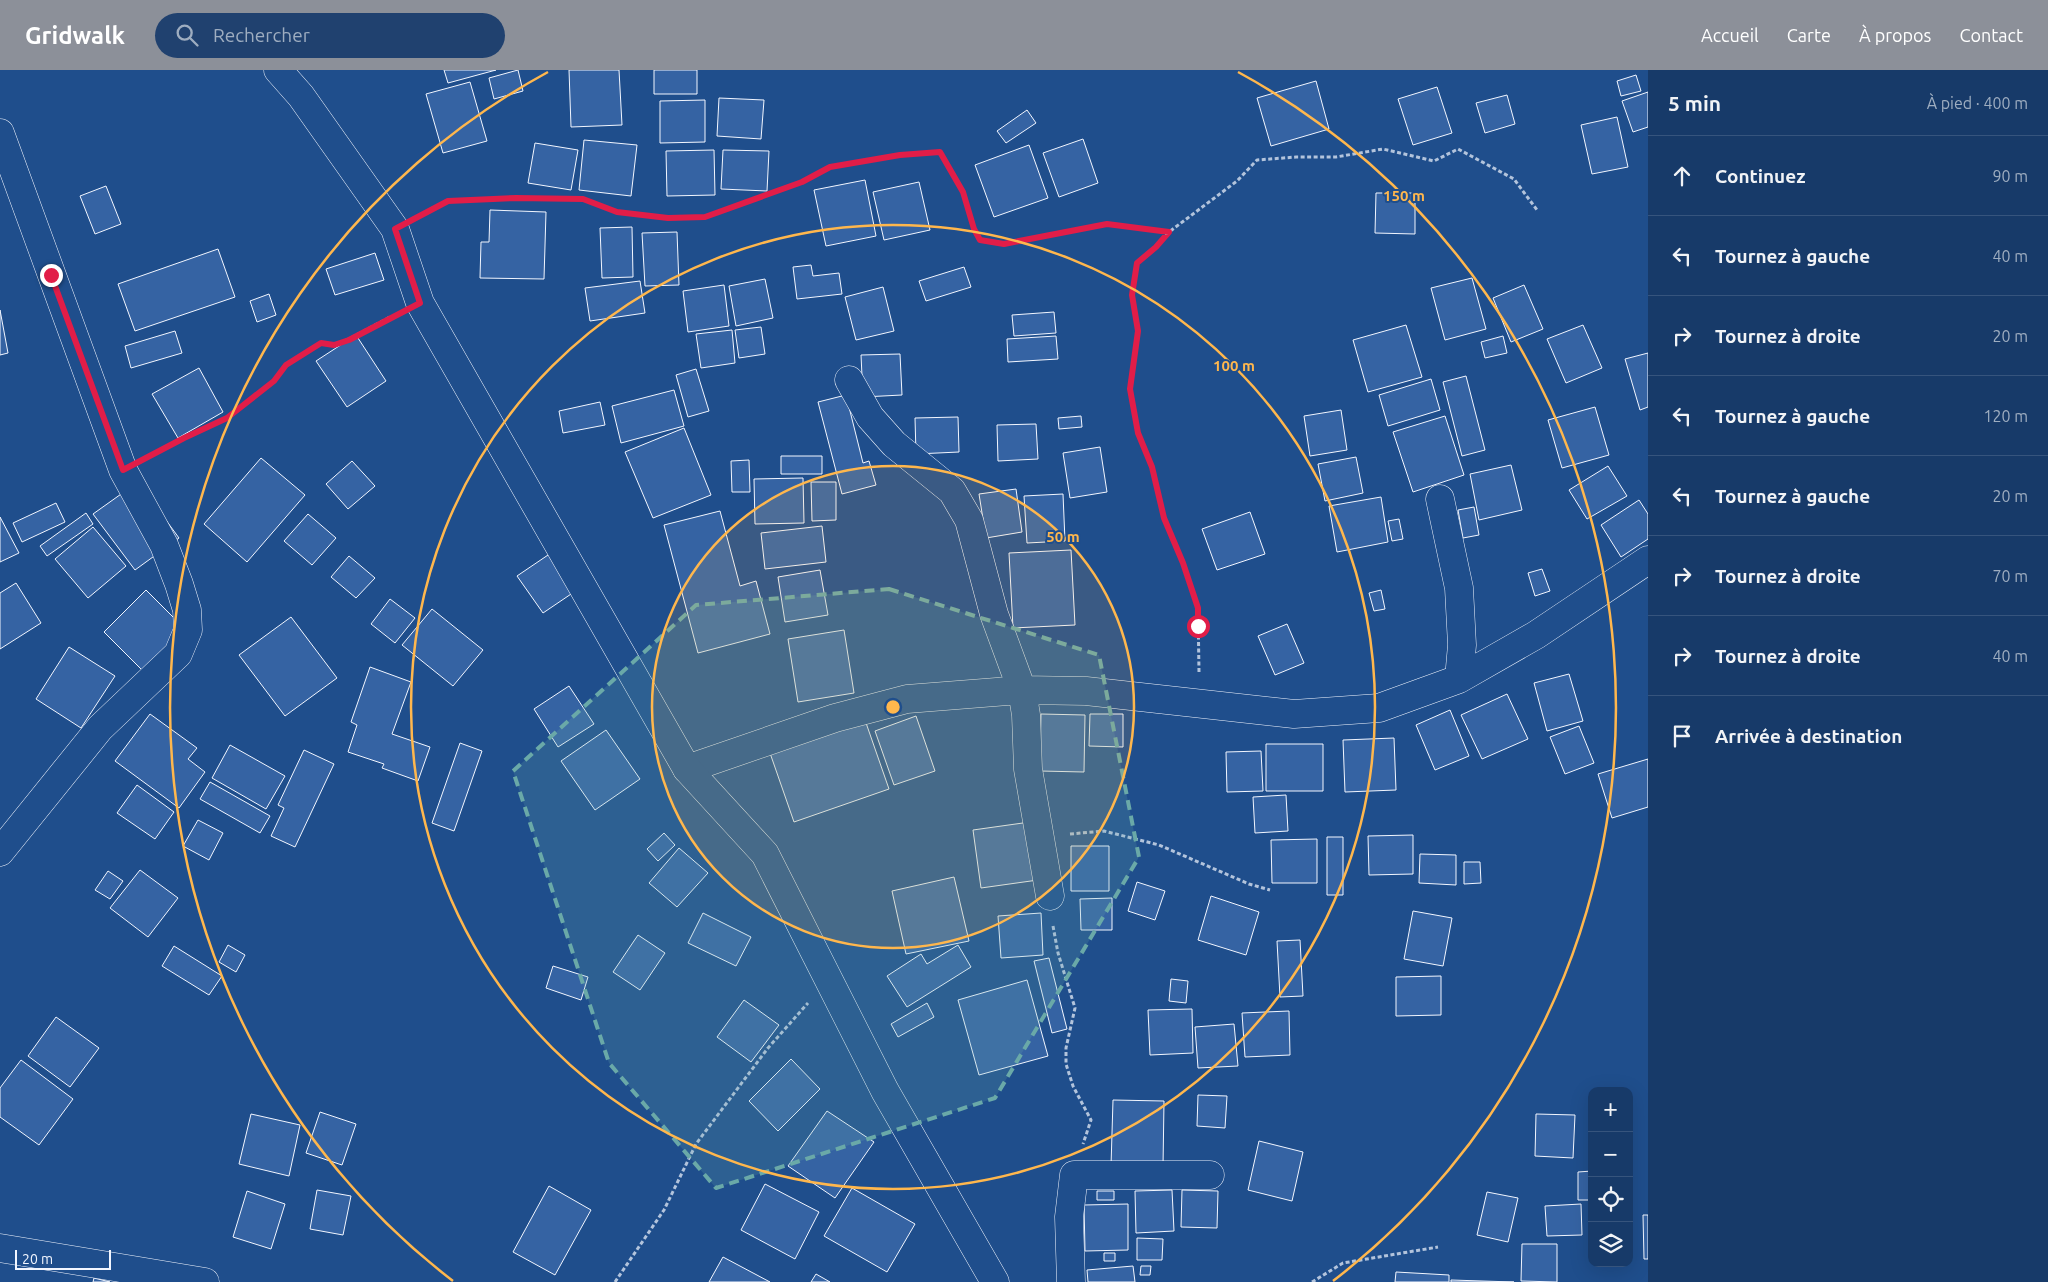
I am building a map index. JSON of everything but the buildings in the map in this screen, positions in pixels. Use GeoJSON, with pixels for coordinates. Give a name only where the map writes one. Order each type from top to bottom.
{"type":"FeatureCollection","features":[{"type":"Feature","properties":{"kind":"street"},"geometry":{"type":"LineString","coordinates":[[278,70],[301,96],[395,229],[420,303],[687,769],[765,854],[885,1091],[995,1282]]}},
{"type":"Feature","properties":{"kind":"street"},"geometry":{"type":"LineString","coordinates":[[0,133],[123,470],[164,545],[187,610],[188,630],[178,654],[100,728],[0,852]]}},
{"type":"Feature","properties":{"kind":"street"},"geometry":{"type":"LineString","coordinates":[[849,380],[870,417],[894,444],[952,491],[969,520],[994,614],[1022,690],[1026,715],[1028,770],[1050,896]]}},
{"type":"Feature","properties":{"kind":"street"},"geometry":{"type":"LineString","coordinates":[[1440,499],[1459,588],[1462,645],[1459,679]]}},
{"type":"Feature","properties":{"kind":"street"},"geometry":{"type":"LineString","coordinates":[[687,769],[835,718],[907,699],[1022,690],[1086,691],[1294,714],[1378,708],[1459,679],[1536,635],[1648,560]]}},
{"type":"Feature","properties":{"kind":"street"},"geometry":{"type":"LineString","coordinates":[[1070,1282],[1069,1216],[1074,1175],[1210,1175]]}},
{"type":"Feature","properties":{"kind":"street"},"geometry":{"type":"LineString","coordinates":[[0,1248],[205,1282]]}},
{"type":"Feature","properties":{"kind":"path"},"geometry":{"type":"LineString","coordinates":[[1207,704],[1199,684],[1198,608],[1183,563],[1164,518],[1152,467],[1138,433],[1130,389],[1138,331],[1132,295],[1137,263],[1156,247],[1169,232],[1236,181],[1257,160],[1296,157],[1336,157],[1383,149],[1434,162],[1458,149],[1514,178],[1537,210]]}},
{"type":"Feature","properties":{"kind":"path"},"geometry":{"type":"LineString","coordinates":[[395,229],[448,201],[516,198],[583,199],[626,213],[668,218],[705,217],[802,182],[830,167],[900,155],[940,152],[963,192],[974,229],[980,240],[1004,244],[1107,224],[1169,232]]}},
{"type":"Feature","properties":{"kind":"path"},"geometry":{"type":"LineString","coordinates":[[123,470],[227,418],[274,381],[286,365],[321,343],[334,345],[349,340],[420,303]]}},
{"type":"Feature","properties":{"kind":"path"},"geometry":{"type":"LineString","coordinates":[[1040,837],[1104,831],[1159,845],[1249,884],[1270,890]]}},
{"type":"Feature","properties":{"kind":"path"},"geometry":{"type":"LineString","coordinates":[[1050,896],[1058,953],[1075,1008],[1066,1048],[1066,1064],[1073,1086],[1091,1120],[1074,1175]]}},
{"type":"Feature","properties":{"kind":"path"},"geometry":{"type":"LineString","coordinates":[[615,1282],[664,1210],[696,1144],[768,1048],[828,980]]}},
{"type":"Feature","properties":{"kind":"path"},"geometry":{"type":"LineString","coordinates":[[1312,1282],[1343,1263],[1438,1247]]}},
{"type":"Feature","properties":{"kind":"highlighted area"},"geometry":{"type":"Polygon","coordinates":[[[889,589],[1099,655],[1139,857],[995,1098],[716,1188],[609,1063],[513,771],[696,605],[889,589]]]}},
{"type":"Feature","properties":{"kind":"route"},"geometry":{"type":"LineString","coordinates":[[51,275],[123,470],[227,418],[274,381],[286,365],[321,343],[334,345],[349,340],[420,303],[395,229],[448,201],[516,198],[583,199],[617,212],[668,218],[705,217],[802,182],[830,167],[900,155],[940,152],[963,192],[974,229],[980,240],[1004,244],[1107,224],[1169,232],[1156,247],[1137,263],[1132,295],[1138,331],[1130,389],[1138,433],[1152,467],[1164,518],[1183,563],[1198,608],[1198,626]]}}]}
